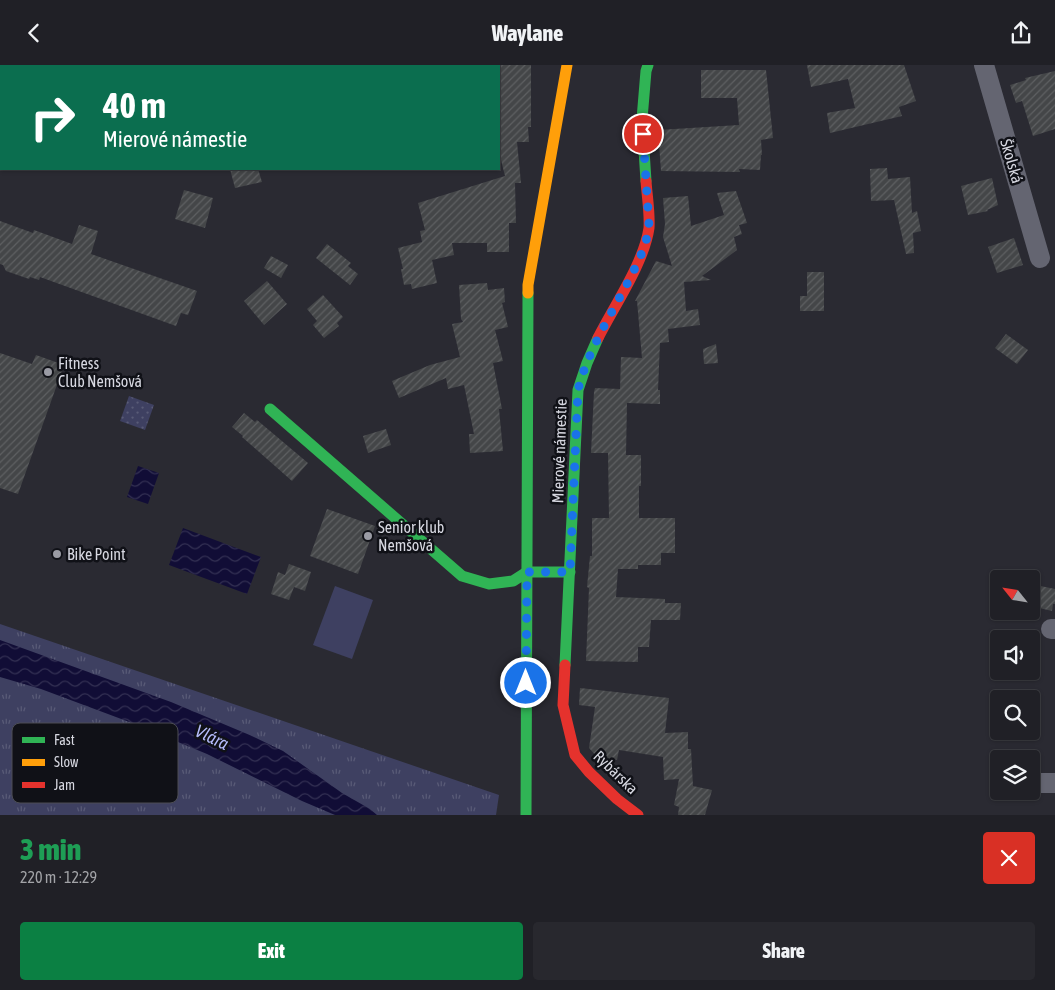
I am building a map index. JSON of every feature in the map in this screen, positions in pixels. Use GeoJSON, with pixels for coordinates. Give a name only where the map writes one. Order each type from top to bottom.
{"type":"FeatureCollection","features":[{"type":"Feature","properties":{"kind":"street","name":"Mierové námestie"},"geometry":{"type":"LineString","coordinates":[[526,815],[528,285],[567,65]]}},
{"type":"Feature","properties":{"kind":"street","name":"Mierové námestie"},"geometry":{"type":"LineString","coordinates":[[570,572],[578,390],[595,345],[638,262],[648,236],[649,225],[642,119],[648,65]]}},
{"type":"Feature","properties":{"kind":"street","name":"Školská"},"geometry":{"type":"LineString","coordinates":[[984,65],[1040,257]]}},
{"type":"Feature","properties":{"kind":"street"},"geometry":{"type":"LineString","coordinates":[[270,409],[462,577],[489,584],[513,581],[527,572],[570,572]]}},
{"type":"Feature","properties":{"kind":"street","name":"Rybárska"},"geometry":{"type":"LineString","coordinates":[[570,572],[563,705],[575,755],[589,772],[617,799],[638,815]]}},
{"type":"Feature","properties":{"kind":"green space"},"geometry":{"type":"Polygon","coordinates":[[[129,396],[154,405],[145,430],[120,421],[129,396]]]}},
{"type":"Feature","properties":{"kind":"green space"},"geometry":{"type":"Polygon","coordinates":[[[335,586],[373,600],[352,659],[313,645],[335,586]]]}},
{"type":"Feature","properties":{"kind":"green space"},"geometry":{"type":"Polygon","coordinates":[[[0,624],[499,795],[496,815],[0,815],[0,624]]]}},
{"type":"Feature","properties":{"kind":"water"},"geometry":{"type":"Polygon","coordinates":[[[138,466],[159,473],[148,504],[127,497],[138,466]]]}},
{"type":"Feature","properties":{"kind":"water"},"geometry":{"type":"Polygon","coordinates":[[[183,528],[261,557],[247,594],[169,565],[183,528]]]}},
{"type":"Feature","properties":{"kind":"water","name":"Vlára"},"geometry":{"type":"Polygon","coordinates":[[[0,640],[171,702],[252,736],[283,751],[342,793],[377,815],[335,815],[302,801],[207,754],[178,742],[178,723],[132,723],[41,689],[0,677],[0,640]]]}},
{"type":"Feature","properties":{"kind":"building"},"geometry":{"type":"Polygon","coordinates":[[[500,65],[531,65],[531,127],[528,127],[529,142],[517,142],[521,183],[515,183],[516,223],[509,223],[509,252],[487,252],[487,243],[452,243],[454,255],[432,260],[437,283],[412,289],[411,284],[404,285],[401,269],[403,269],[398,248],[422,242],[420,231],[425,230],[418,203],[505,176],[500,156],[500,65]]]}},
{"type":"Feature","properties":{"kind":"building"},"geometry":{"type":"Polygon","coordinates":[[[807,65],[904,65],[916,101],[899,107],[902,116],[830,133],[827,113],[855,108],[848,79],[811,87],[807,65]]]}},
{"type":"Feature","properties":{"kind":"building"},"geometry":{"type":"Polygon","coordinates":[[[701,70],[766,70],[773,138],[761,140],[760,170],[739,169],[740,172],[661,171],[658,130],[739,125],[737,98],[701,98],[701,70]]]}},
{"type":"Feature","properties":{"kind":"building"},"geometry":{"type":"Polygon","coordinates":[[[1055,71],[1055,129],[1033,136],[1022,101],[1016,103],[1010,85],[1026,80],[1025,78],[1055,71]]]}},
{"type":"Feature","properties":{"kind":"building"},"geometry":{"type":"Polygon","coordinates":[[[887,168],[888,179],[910,177],[912,213],[917,211],[921,231],[913,233],[914,253],[906,254],[894,200],[871,201],[870,169],[887,168]]]}},
{"type":"Feature","properties":{"kind":"building"},"geometry":{"type":"Polygon","coordinates":[[[230,170],[258,170],[262,182],[235,188],[230,170]]]}},
{"type":"Feature","properties":{"kind":"building"},"geometry":{"type":"Polygon","coordinates":[[[992,178],[998,205],[988,211],[968,215],[961,186],[992,178]]]}},
{"type":"Feature","properties":{"kind":"building"},"geometry":{"type":"Polygon","coordinates":[[[184,190],[213,198],[205,228],[175,219],[184,190]]]}},
{"type":"Feature","properties":{"kind":"building"},"geometry":{"type":"Polygon","coordinates":[[[736,191],[747,223],[739,225],[742,234],[734,237],[737,250],[702,276],[711,280],[684,282],[686,311],[698,309],[700,325],[668,329],[669,342],[660,343],[658,390],[660,390],[660,404],[627,403],[626,455],[641,455],[639,518],[675,518],[675,553],[661,553],[661,565],[638,565],[638,569],[618,569],[616,597],[665,599],[665,603],[681,603],[680,620],[651,620],[649,647],[638,647],[638,662],[586,661],[589,588],[587,587],[590,556],[592,556],[592,518],[609,518],[608,453],[591,453],[595,388],[620,389],[621,357],[642,358],[637,301],[635,301],[656,261],[672,266],[663,237],[665,224],[663,198],[688,196],[691,226],[724,215],[717,193],[736,191]]]}},
{"type":"Feature","properties":{"kind":"building"},"geometry":{"type":"Polygon","coordinates":[[[0,221],[33,233],[34,230],[72,244],[79,225],[98,231],[91,254],[197,291],[188,315],[181,313],[176,326],[40,277],[39,280],[30,277],[29,279],[6,271],[3,265],[0,264],[0,221]]]}},
{"type":"Feature","properties":{"kind":"building"},"geometry":{"type":"Polygon","coordinates":[[[1014,238],[1023,265],[997,273],[988,247],[1014,238]]]}},
{"type":"Feature","properties":{"kind":"building"},"geometry":{"type":"Polygon","coordinates":[[[327,244],[351,263],[348,266],[358,274],[350,285],[316,258],[327,244]]]}},
{"type":"Feature","properties":{"kind":"building"},"geometry":{"type":"Polygon","coordinates":[[[271,256],[288,265],[281,278],[264,268],[271,256]]]}},
{"type":"Feature","properties":{"kind":"building"},"geometry":{"type":"Polygon","coordinates":[[[807,272],[824,272],[824,311],[800,311],[800,296],[807,296],[807,272]]]}},
{"type":"Feature","properties":{"kind":"building"},"geometry":{"type":"Polygon","coordinates":[[[267,281],[287,304],[264,325],[244,301],[267,281]]]}},
{"type":"Feature","properties":{"kind":"building"},"geometry":{"type":"Polygon","coordinates":[[[487,283],[488,290],[504,288],[505,302],[502,303],[508,327],[495,330],[503,361],[493,363],[502,409],[499,409],[503,451],[470,453],[469,434],[474,434],[464,385],[448,389],[446,378],[399,398],[392,381],[430,365],[460,357],[452,324],[463,322],[461,319],[459,285],[487,283]]]}},
{"type":"Feature","properties":{"kind":"building"},"geometry":{"type":"Polygon","coordinates":[[[323,295],[343,317],[337,323],[339,326],[324,338],[313,325],[317,321],[307,309],[323,295]]]}},
{"type":"Feature","properties":{"kind":"building"},"geometry":{"type":"Polygon","coordinates":[[[1006,334],[1028,350],[1017,364],[995,348],[1006,334]]]}},
{"type":"Feature","properties":{"kind":"building"},"geometry":{"type":"Polygon","coordinates":[[[716,344],[718,363],[704,364],[703,349],[716,344]]]}},
{"type":"Feature","properties":{"kind":"building"},"geometry":{"type":"Polygon","coordinates":[[[0,353],[32,364],[36,355],[64,365],[18,494],[0,488],[0,353]]]}},
{"type":"Feature","properties":{"kind":"building"},"geometry":{"type":"Polygon","coordinates":[[[244,413],[255,422],[257,420],[308,463],[292,481],[232,427],[244,413]]]}},
{"type":"Feature","properties":{"kind":"building"},"geometry":{"type":"Polygon","coordinates":[[[386,429],[391,445],[368,453],[363,436],[386,429]]]}},
{"type":"Feature","properties":{"kind":"building"},"geometry":{"type":"Polygon","coordinates":[[[327,509],[375,526],[358,574],[310,556],[327,509]]]}},
{"type":"Feature","properties":{"kind":"building"},"geometry":{"type":"Polygon","coordinates":[[[289,564],[311,572],[305,591],[294,587],[289,600],[271,594],[278,572],[285,575],[289,564]]]}},
{"type":"Feature","properties":{"kind":"building"},"geometry":{"type":"Polygon","coordinates":[[[1040,586],[1055,589],[1055,604],[1053,604],[1052,611],[1040,608],[1040,586]]]}},
{"type":"Feature","properties":{"kind":"building"},"geometry":{"type":"Polygon","coordinates":[[[580,688],[669,698],[665,733],[688,732],[688,749],[691,749],[693,786],[712,790],[705,815],[678,815],[679,807],[674,805],[679,779],[664,780],[663,757],[619,750],[617,760],[597,757],[589,748],[595,707],[579,705],[580,688]]]}},
{"type":"Feature","properties":{"kind":"traffic: fast"},"geometry":{"type":"LineString","coordinates":[[646,181],[642,119],[648,65]]}},
{"type":"Feature","properties":{"kind":"traffic: fast"},"geometry":{"type":"LineString","coordinates":[[526,815],[528,293]]}},
{"type":"Feature","properties":{"kind":"traffic: fast"},"geometry":{"type":"LineString","coordinates":[[565,665],[578,390],[598,338]]}},
{"type":"Feature","properties":{"kind":"traffic: fast"},"geometry":{"type":"LineString","coordinates":[[270,409],[462,576],[489,584],[513,581],[527,572],[570,572]]}},
{"type":"Feature","properties":{"kind":"traffic: slow"},"geometry":{"type":"LineString","coordinates":[[528,293],[567,65]]}},
{"type":"Feature","properties":{"kind":"traffic: jam"},"geometry":{"type":"LineString","coordinates":[[598,338],[635,270],[646,241],[649,228],[646,181]]}},
{"type":"Feature","properties":{"kind":"traffic: jam"},"geometry":{"type":"LineString","coordinates":[[565,665],[563,705],[575,755],[589,772],[617,799],[638,815]]}},
{"type":"Feature","properties":{"kind":"place","name":"Fitness Club Nemšová"},"geometry":{"type":"Point","coordinates":[48,372]}},
{"type":"Feature","properties":{"kind":"place","name":"Senior klub Nemšová"},"geometry":{"type":"Point","coordinates":[368,536]}},
{"type":"Feature","properties":{"kind":"place","name":"Bike Point"},"geometry":{"type":"Point","coordinates":[57,554]}},
{"type":"Feature","properties":{"kind":"route"},"geometry":{"type":"LineString","coordinates":[[526,683],[527,572],[570,572],[578,390],[582,375],[595,345],[638,262],[648,236],[649,225],[643,134]]}}]}
